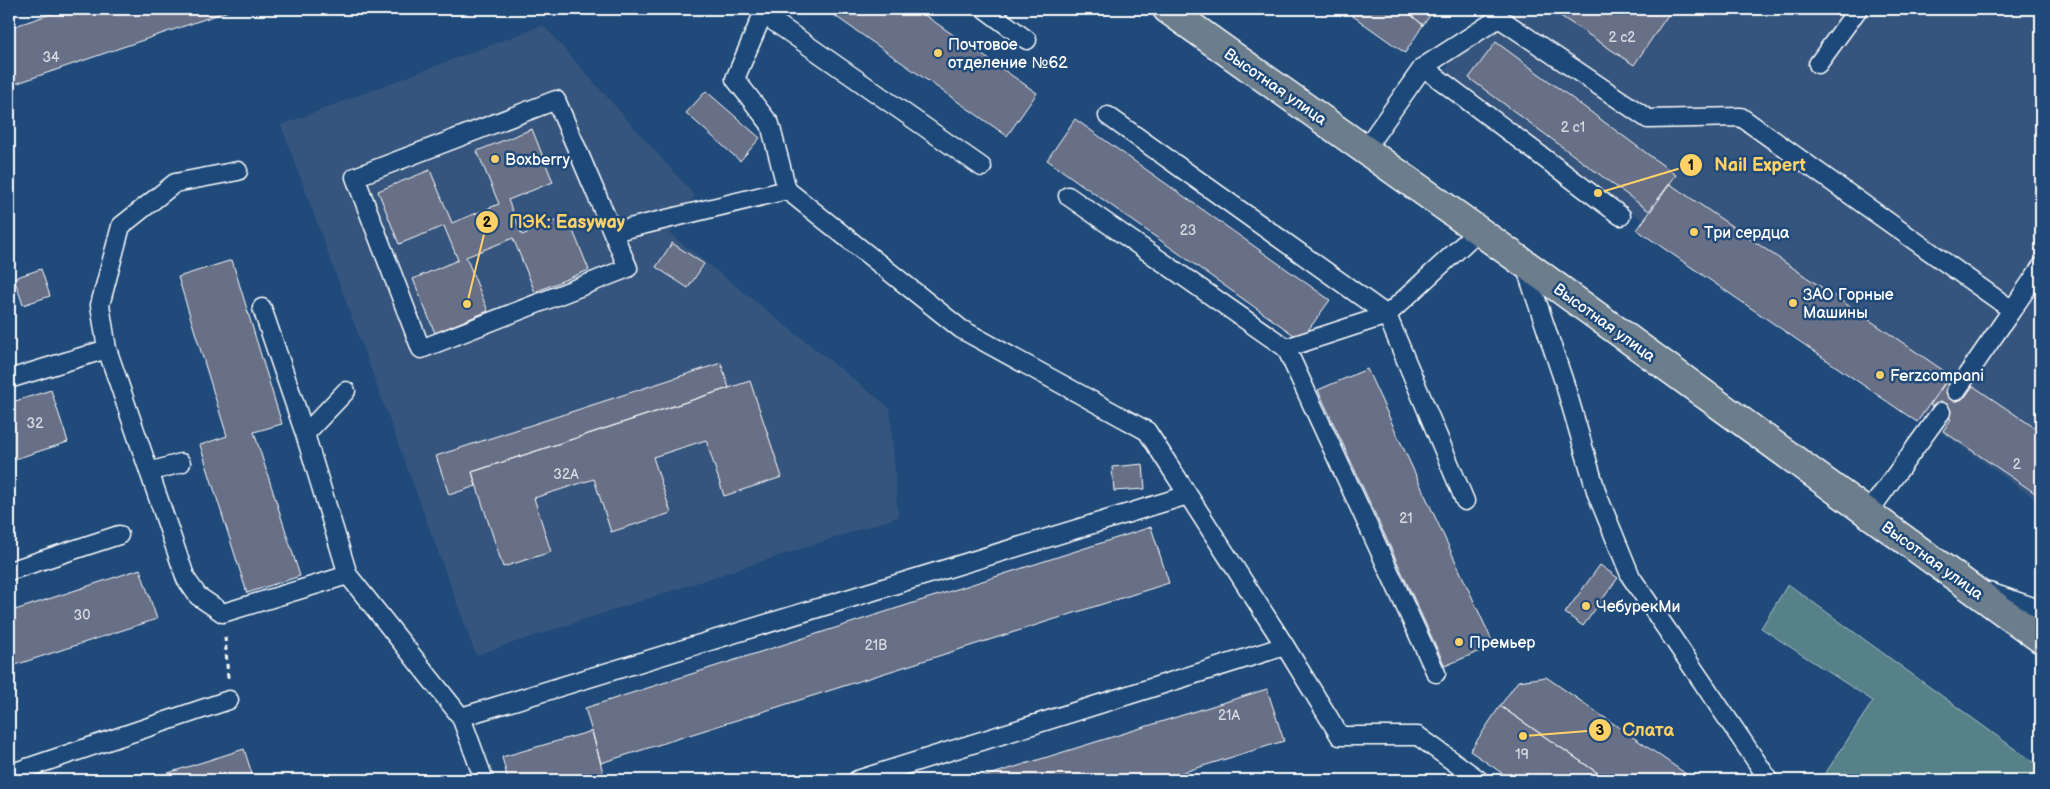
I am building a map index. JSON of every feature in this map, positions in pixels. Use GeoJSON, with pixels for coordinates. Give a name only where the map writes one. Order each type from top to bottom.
{"type":"FeatureCollection","features":[{"type":"Feature","properties":{"kind":"main road","name":"Высотная улица"},"geometry":{"type":"LineString","coordinates":[[1166,9],[1365,148],[2041,639]]}},
{"type":"Feature","properties":{"kind":"street"},"geometry":{"type":"LineString","coordinates":[[1980,594],[2041,616]]}},
{"type":"Feature","properties":{"kind":"lane"},"geometry":{"type":"LineString","coordinates":[[985,9],[1027,40]]}},
{"type":"Feature","properties":{"kind":"lane"},"geometry":{"type":"LineString","coordinates":[[1818,64],[1858,9]]}},
{"type":"Feature","properties":{"kind":"lane"},"geometry":{"type":"LineString","coordinates":[[982,167],[764,11],[735,79],[770,124],[787,190],[961,329],[1147,431],[1286,646],[1340,736],[1418,736],[1479,780]]}},
{"type":"Feature","properties":{"kind":"lane"},"geometry":{"type":"LineString","coordinates":[[1365,148],[1423,67],[1497,14],[1648,119],[1740,117],[2012,310]]}},
{"type":"Feature","properties":{"kind":"lane"},"geometry":{"type":"LineString","coordinates":[[1423,67],[1620,216]]}},
{"type":"Feature","properties":{"kind":"lane"},"geometry":{"type":"LineString","coordinates":[[556,100],[613,232],[628,268],[421,349],[355,177],[556,100]]}},
{"type":"Feature","properties":{"kind":"lane"},"geometry":{"type":"LineString","coordinates":[[1108,116],[1387,314],[1465,501]]}},
{"type":"Feature","properties":{"kind":"lane"},"geometry":{"type":"LineString","coordinates":[[238,171],[175,184],[121,226],[100,306],[107,349],[186,579],[198,596],[223,614],[348,576]]}},
{"type":"Feature","properties":{"kind":"lane"},"geometry":{"type":"LineString","coordinates":[[613,232],[787,190]]}},
{"type":"Feature","properties":{"kind":"lane"},"geometry":{"type":"LineString","coordinates":[[1068,196],[1286,348],[1436,673]]}},
{"type":"Feature","properties":{"kind":"lane"},"geometry":{"type":"LineString","coordinates":[[1286,348],[1387,314],[1478,231]]}},
{"type":"Feature","properties":{"kind":"lane"},"geometry":{"type":"LineString","coordinates":[[1524,263],[1565,385],[1597,494],[1632,577],[1769,780]]}},
{"type":"Feature","properties":{"kind":"lane"},"geometry":{"type":"LineString","coordinates":[[1956,391],[2041,267]]}},
{"type":"Feature","properties":{"kind":"lane"},"geometry":{"type":"LineString","coordinates":[[262,308],[305,434],[348,576],[461,717],[484,780]]}},
{"type":"Feature","properties":{"kind":"lane"},"geometry":{"type":"LineString","coordinates":[[9,379],[107,349]]}},
{"type":"Feature","properties":{"kind":"lane"},"geometry":{"type":"LineString","coordinates":[[305,434],[346,391]]}},
{"type":"Feature","properties":{"kind":"lane"},"geometry":{"type":"LineString","coordinates":[[1868,513],[1940,412]]}},
{"type":"Feature","properties":{"kind":"lane"},"geometry":{"type":"LineString","coordinates":[[150,472],[181,463]]}},
{"type":"Feature","properties":{"kind":"lane"},"geometry":{"type":"LineString","coordinates":[[461,717],[1188,495]]}},
{"type":"Feature","properties":{"kind":"lane"},"geometry":{"type":"LineString","coordinates":[[9,571],[119,535]]}},
{"type":"Feature","properties":{"kind":"lane"},"geometry":{"type":"LineString","coordinates":[[857,780],[1286,646]]}},
{"type":"Feature","properties":{"kind":"lane"},"geometry":{"type":"LineString","coordinates":[[9,774],[229,700]]}},
{"type":"Feature","properties":{"kind":"path"},"geometry":{"type":"LineString","coordinates":[[223,614],[229,700]]}},
{"type":"Feature","properties":{"kind":"shaded area"},"geometry":{"type":"Polygon","coordinates":[[[1485,9],[2041,9],[2041,503],[1441,77],[1485,9]]]}},
{"type":"Feature","properties":{"kind":"shaded area"},"geometry":{"type":"Polygon","coordinates":[[[543,25],[695,196],[670,234],[890,408],[898,517],[476,655],[281,125],[543,25]]]}},
{"type":"Feature","properties":{"kind":"green space"},"geometry":{"type":"Polygon","coordinates":[[[1788,584],[2041,768],[2041,780],[1821,780],[1873,701],[1761,628],[1788,584]]]}},
{"type":"Feature","properties":{"kind":"building"},"geometry":{"type":"Polygon","coordinates":[[[66,9],[234,9],[9,86],[9,28],[66,9]]]}},
{"type":"Feature","properties":{"kind":"building"},"geometry":{"type":"Polygon","coordinates":[[[825,9],[916,9],[1037,93],[1007,136],[825,9]]]}},
{"type":"Feature","properties":{"kind":"building"},"geometry":{"type":"Polygon","coordinates":[[[1343,9],[1404,9],[1423,25],[1405,53],[1343,9]]]}},
{"type":"Feature","properties":{"kind":"building"},"geometry":{"type":"Polygon","coordinates":[[[1404,9],[1435,9],[1423,25],[1404,9]]]}},
{"type":"Feature","properties":{"kind":"building"},"geometry":{"type":"Polygon","coordinates":[[[1550,9],[1672,9],[1634,65],[1550,9]]]}},
{"type":"Feature","properties":{"kind":"building"},"geometry":{"type":"Polygon","coordinates":[[[1496,42],[1676,175],[1649,211],[1469,78],[1496,42]]]}},
{"type":"Feature","properties":{"kind":"building"},"geometry":{"type":"Polygon","coordinates":[[[706,91],[760,138],[740,161],[686,113],[706,91]]]}},
{"type":"Feature","properties":{"kind":"building"},"geometry":{"type":"Polygon","coordinates":[[[1075,119],[1330,300],[1301,340],[1047,160],[1075,119]]]}},
{"type":"Feature","properties":{"kind":"building"},"geometry":{"type":"Polygon","coordinates":[[[532,129],[553,182],[508,200],[522,235],[567,216],[589,270],[535,292],[513,238],[466,257],[488,311],[435,333],[413,279],[458,260],[444,226],[399,244],[378,191],[430,170],[452,223],[499,204],[477,151],[532,129]]]}},
{"type":"Feature","properties":{"kind":"building","name":"ЗАО Горные Машины"},"geometry":{"type":"Polygon","coordinates":[[[1670,184],[1950,375],[1917,422],[1637,230],[1670,184]]]}},
{"type":"Feature","properties":{"kind":"building"},"geometry":{"type":"Polygon","coordinates":[[[672,243],[704,264],[688,288],[656,267],[672,243]]]}},
{"type":"Feature","properties":{"kind":"building"},"geometry":{"type":"Polygon","coordinates":[[[232,260],[282,424],[254,432],[300,576],[247,593],[200,445],[227,436],[178,277],[232,260]]]}},
{"type":"Feature","properties":{"kind":"building"},"geometry":{"type":"Polygon","coordinates":[[[41,269],[50,296],[23,305],[14,278],[41,269]]]}},
{"type":"Feature","properties":{"kind":"building"},"geometry":{"type":"Polygon","coordinates":[[[721,363],[729,388],[472,472],[476,486],[449,495],[436,456],[721,363]]]}},
{"type":"Feature","properties":{"kind":"building"},"geometry":{"type":"Polygon","coordinates":[[[1367,369],[1494,645],[1445,666],[1318,390],[1367,369]]]}},
{"type":"Feature","properties":{"kind":"building"},"geometry":{"type":"Polygon","coordinates":[[[750,381],[782,477],[724,496],[706,440],[653,457],[671,513],[611,532],[594,479],[534,498],[551,552],[503,567],[472,472],[750,381]]]}},
{"type":"Feature","properties":{"kind":"building"},"geometry":{"type":"Polygon","coordinates":[[[1945,383],[1965,397],[1973,386],[2041,432],[2041,497],[1943,431],[1951,419],[1930,405],[1945,383]]]}},
{"type":"Feature","properties":{"kind":"building"},"geometry":{"type":"Polygon","coordinates":[[[51,390],[68,442],[9,461],[9,403],[51,390]]]}},
{"type":"Feature","properties":{"kind":"building"},"geometry":{"type":"Polygon","coordinates":[[[1143,464],[1145,489],[1114,491],[1112,467],[1143,464]]]}},
{"type":"Feature","properties":{"kind":"building"},"geometry":{"type":"Polygon","coordinates":[[[1151,527],[1169,583],[601,763],[585,708],[1151,527]]]}},
{"type":"Feature","properties":{"kind":"building"},"geometry":{"type":"Polygon","coordinates":[[[1600,565],[1618,578],[1583,626],[1565,613],[1600,565]]]}},
{"type":"Feature","properties":{"kind":"building"},"geometry":{"type":"Polygon","coordinates":[[[140,569],[157,619],[9,667],[9,612],[140,569]]]}},
{"type":"Feature","properties":{"kind":"building"},"geometry":{"type":"Polygon","coordinates":[[[1546,677],[1695,780],[1608,780],[1500,706],[1518,681],[1546,677]]]}},
{"type":"Feature","properties":{"kind":"building"},"geometry":{"type":"Polygon","coordinates":[[[1267,689],[1284,741],[1158,780],[973,780],[1267,689]]]}},
{"type":"Feature","properties":{"kind":"building"},"geometry":{"type":"Polygon","coordinates":[[[1500,706],[1608,780],[1512,780],[1470,751],[1500,706]]]}},
{"type":"Feature","properties":{"kind":"building"},"geometry":{"type":"Polygon","coordinates":[[[592,731],[605,780],[508,780],[502,757],[592,731]]]}},
{"type":"Feature","properties":{"kind":"building"},"geometry":{"type":"Polygon","coordinates":[[[244,749],[254,780],[146,780],[244,749]]]}},
{"type":"Feature","properties":{"kind":"place","name":"Почтовое отделение №62"},"geometry":{"type":"Point","coordinates":[938,53]}},
{"type":"Feature","properties":{"kind":"place","name":"Boxberry"},"geometry":{"type":"Point","coordinates":[495,159]}},
{"type":"Feature","properties":{"kind":"place","name":"Nail Expert"},"geometry":{"type":"Point","coordinates":[1598,193]}},
{"type":"Feature","properties":{"kind":"place","name":"Три сердца"},"geometry":{"type":"Point","coordinates":[1694,232]}},
{"type":"Feature","properties":{"kind":"place","name":"ЗАО Горные Машины"},"geometry":{"type":"Point","coordinates":[1793,303]}},
{"type":"Feature","properties":{"kind":"place","name":"ПЭК: Easyway"},"geometry":{"type":"Point","coordinates":[467,304]}},
{"type":"Feature","properties":{"kind":"place","name":"Ferzcompani"},"geometry":{"type":"Point","coordinates":[1880,375]}},
{"type":"Feature","properties":{"kind":"place","name":"ЧебурекМи"},"geometry":{"type":"Point","coordinates":[1586,606]}},
{"type":"Feature","properties":{"kind":"place","name":"Премьер"},"geometry":{"type":"Point","coordinates":[1459,642]}},
{"type":"Feature","properties":{"kind":"place","name":"Слата"},"geometry":{"type":"Point","coordinates":[1523,736]}}]}
